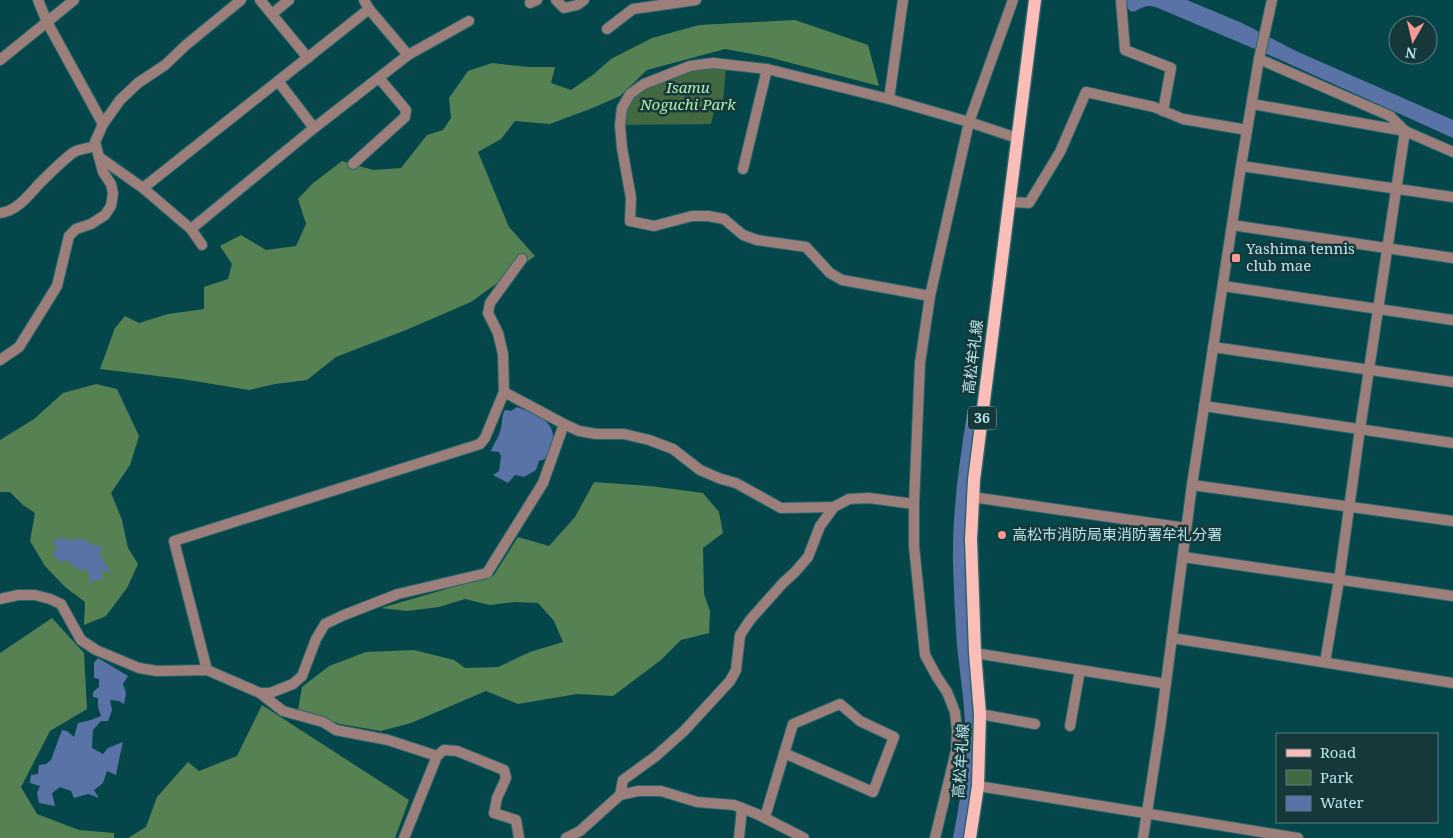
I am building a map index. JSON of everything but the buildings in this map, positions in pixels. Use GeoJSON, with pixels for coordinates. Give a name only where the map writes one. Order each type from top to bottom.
{"type":"FeatureCollection","features":[{"type":"Feature","properties":{"kind":"main road","name":"高松牟礼線"},"geometry":{"type":"LineString","coordinates":[[970,838],[978,786],[980,714],[975,653],[971,539],[972,497],[1035,0]]}},
{"type":"Feature","properties":{"kind":"street"},"geometry":{"type":"LineString","coordinates":[[38,0],[47,22],[103,124]]}},
{"type":"Feature","properties":{"kind":"street"},"geometry":{"type":"LineString","coordinates":[[0,60],[74,0]]}},
{"type":"Feature","properties":{"kind":"street"},"geometry":{"type":"LineString","coordinates":[[0,360],[19,347],[57,286],[69,236],[76,228],[92,224],[105,215],[111,206],[114,193],[111,184],[103,172],[95,142],[103,124],[120,100],[138,83],[165,64],[241,0]]}},
{"type":"Feature","properties":{"kind":"street"},"geometry":{"type":"LineString","coordinates":[[260,0],[308,58]]}},
{"type":"Feature","properties":{"kind":"street"},"geometry":{"type":"LineString","coordinates":[[272,14],[289,0]]}},
{"type":"Feature","properties":{"kind":"street"},"geometry":{"type":"LineString","coordinates":[[556,0],[564,8],[577,5],[584,0]]}},
{"type":"Feature","properties":{"kind":"street"},"geometry":{"type":"LineString","coordinates":[[607,29],[633,10],[637,4],[696,0]]}},
{"type":"Feature","properties":{"kind":"street"},"geometry":{"type":"LineString","coordinates":[[888,100],[903,0]]}},
{"type":"Feature","properties":{"kind":"street"},"geometry":{"type":"LineString","coordinates":[[935,838],[956,751],[957,731],[955,712],[947,692],[937,678],[925,654],[914,546],[920,364],[930,296],[969,122],[1013,0]]}},
{"type":"Feature","properties":{"kind":"street"},"geometry":{"type":"LineString","coordinates":[[1121,0],[1125,50],[1171,68],[1163,111]]}},
{"type":"Feature","properties":{"kind":"street"},"geometry":{"type":"LineString","coordinates":[[1143,838],[1166,684],[1192,485],[1222,286],[1247,130],[1272,0]]}},
{"type":"Feature","properties":{"kind":"street"},"geometry":{"type":"LineString","coordinates":[[143,188],[308,58],[367,4],[408,55]]}},
{"type":"Feature","properties":{"kind":"street"},"geometry":{"type":"LineString","coordinates":[[191,229],[314,128],[408,55],[469,21]]}},
{"type":"Feature","properties":{"kind":"street"},"geometry":{"type":"LineString","coordinates":[[1260,57],[1390,116],[1405,131]]}},
{"type":"Feature","properties":{"kind":"street"},"geometry":{"type":"LineString","coordinates":[[930,296],[842,280],[830,274],[806,247],[757,240],[743,235],[724,219],[692,216],[654,226],[630,222],[631,198],[620,125],[622,108],[630,94],[644,84],[690,66],[713,63],[767,69],[969,122],[1017,138]]}},
{"type":"Feature","properties":{"kind":"street"},"geometry":{"type":"LineString","coordinates":[[743,169],[767,69]]}},
{"type":"Feature","properties":{"kind":"street"},"geometry":{"type":"LineString","coordinates":[[353,164],[405,118],[406,110],[379,78]]}},
{"type":"Feature","properties":{"kind":"street"},"geometry":{"type":"LineString","coordinates":[[278,81],[314,128]]}},
{"type":"Feature","properties":{"kind":"street"},"geometry":{"type":"LineString","coordinates":[[1010,202],[1029,204],[1060,152],[1086,92],[1154,107],[1183,119],[1247,130]]}},
{"type":"Feature","properties":{"kind":"street"},"geometry":{"type":"LineString","coordinates":[[1252,104],[1405,131],[1453,152]]}},
{"type":"Feature","properties":{"kind":"street"},"geometry":{"type":"LineString","coordinates":[[1325,662],[1350,507],[1405,131]]}},
{"type":"Feature","properties":{"kind":"street"},"geometry":{"type":"LineString","coordinates":[[0,213],[18,206],[74,152],[96,146]]}},
{"type":"Feature","properties":{"kind":"street"},"geometry":{"type":"LineString","coordinates":[[99,158],[143,188],[191,229],[202,245]]}},
{"type":"Feature","properties":{"kind":"street"},"geometry":{"type":"LineString","coordinates":[[1241,166],[1453,197]]}},
{"type":"Feature","properties":{"kind":"street"},"geometry":{"type":"LineString","coordinates":[[1232,225],[1453,258]]}},
{"type":"Feature","properties":{"kind":"street"},"geometry":{"type":"LineString","coordinates":[[207,670],[174,541],[480,444],[485,438],[504,392],[503,354],[498,333],[488,313],[490,303],[522,259]]}},
{"type":"Feature","properties":{"kind":"street"},"geometry":{"type":"LineString","coordinates":[[1222,286],[1453,320]]}},
{"type":"Feature","properties":{"kind":"street"},"geometry":{"type":"LineString","coordinates":[[1213,347],[1453,382]]}},
{"type":"Feature","properties":{"kind":"street"},"geometry":{"type":"LineString","coordinates":[[504,392],[579,431],[596,434],[624,434],[673,449],[700,470],[736,484],[781,508],[834,508]]}},
{"type":"Feature","properties":{"kind":"street"},"geometry":{"type":"LineString","coordinates":[[1204,406],[1453,443]]}},
{"type":"Feature","properties":{"kind":"street"},"geometry":{"type":"LineString","coordinates":[[260,693],[270,693],[293,684],[302,676],[316,639],[325,624],[398,594],[488,573],[543,483],[564,424]]}},
{"type":"Feature","properties":{"kind":"street"},"geometry":{"type":"LineString","coordinates":[[1192,485],[1453,521]]}},
{"type":"Feature","properties":{"kind":"street"},"geometry":{"type":"LineString","coordinates":[[972,497],[1186,528]]}},
{"type":"Feature","properties":{"kind":"street"},"geometry":{"type":"LineString","coordinates":[[566,838],[582,834],[620,795],[623,780],[656,756],[684,731],[730,681],[736,670],[740,635],[750,620],[783,582],[808,557],[820,526],[834,508],[849,498],[869,498],[914,504]]}},
{"type":"Feature","properties":{"kind":"street"},"geometry":{"type":"LineString","coordinates":[[1183,557],[1453,596]]}},
{"type":"Feature","properties":{"kind":"street"},"geometry":{"type":"LineString","coordinates":[[0,598],[35,595],[61,604],[81,640],[96,650],[139,668],[158,671],[207,670],[260,693],[283,711],[323,722],[336,730],[388,740],[436,756]]}},
{"type":"Feature","properties":{"kind":"street"},"geometry":{"type":"LineString","coordinates":[[1172,638],[1453,683]]}},
{"type":"Feature","properties":{"kind":"street"},"geometry":{"type":"LineString","coordinates":[[975,653],[1166,684]]}},
{"type":"Feature","properties":{"kind":"street"},"geometry":{"type":"LineString","coordinates":[[1070,726],[1080,670]]}},
{"type":"Feature","properties":{"kind":"street"},"geometry":{"type":"LineString","coordinates":[[765,818],[784,753],[793,724],[840,704],[860,721],[894,738],[873,792],[784,753]]}},
{"type":"Feature","properties":{"kind":"street"},"geometry":{"type":"LineString","coordinates":[[980,714],[1035,724]]}},
{"type":"Feature","properties":{"kind":"street"},"geometry":{"type":"LineString","coordinates":[[404,838],[436,756],[444,750],[457,751],[504,770],[506,778],[497,798],[494,813],[516,820],[519,838]]}},
{"type":"Feature","properties":{"kind":"street"},"geometry":{"type":"LineString","coordinates":[[978,786],[1298,838]]}},
{"type":"Feature","properties":{"kind":"street"},"geometry":{"type":"LineString","coordinates":[[620,795],[638,791],[662,792],[697,802],[734,806],[765,818],[804,838]]}},
{"type":"Feature","properties":{"kind":"street"},"geometry":{"type":"LineString","coordinates":[[739,838],[742,808]]}},
{"type":"Feature","properties":{"kind":"green space"},"geometry":{"type":"Polygon","coordinates":[[[795,20],[868,45],[879,86],[768,57],[725,49],[647,70],[620,96],[595,107],[550,124],[515,121],[501,139],[478,152],[509,227],[535,256],[471,302],[336,357],[307,380],[249,390],[182,379],[100,369],[115,328],[125,316],[139,323],[168,314],[204,309],[204,287],[228,279],[232,264],[220,246],[241,235],[266,250],[296,246],[306,224],[298,199],[312,184],[342,161],[373,170],[401,168],[427,135],[443,130],[451,118],[449,98],[468,71],[492,63],[528,67],[555,67],[551,83],[571,90],[611,59],[652,38],[699,25],[795,20]]]}},
{"type":"Feature","properties":{"kind":"green space","name":"Isamu Noguchi Park"},"geometry":{"type":"Polygon","coordinates":[[[690,66],[726,67],[723,103],[716,103],[711,124],[622,125],[630,94],[690,66]]]}},
{"type":"Feature","properties":{"kind":"green space"},"geometry":{"type":"Polygon","coordinates":[[[96,384],[117,389],[139,436],[130,465],[111,493],[122,520],[128,548],[138,564],[127,588],[106,616],[84,625],[85,602],[65,587],[45,566],[30,541],[35,513],[23,505],[10,492],[0,492],[0,440],[34,419],[63,393],[96,384]]]}},
{"type":"Feature","properties":{"kind":"green space"},"geometry":{"type":"Polygon","coordinates":[[[594,482],[650,486],[703,493],[719,512],[723,533],[703,548],[704,594],[710,611],[709,633],[681,640],[661,660],[613,696],[577,694],[518,704],[486,691],[411,723],[381,731],[340,724],[298,710],[302,687],[329,666],[366,652],[414,650],[454,660],[465,668],[498,667],[530,652],[563,642],[554,621],[538,603],[514,602],[490,605],[465,599],[439,607],[407,611],[381,608],[494,575],[518,537],[549,546],[575,517],[594,482]]]}},
{"type":"Feature","properties":{"kind":"green space"},"geometry":{"type":"Polygon","coordinates":[[[52,618],[84,653],[87,709],[50,731],[21,787],[37,814],[79,830],[114,833],[114,838],[0,838],[0,653],[52,618]]]}},
{"type":"Feature","properties":{"kind":"green space"},"geometry":{"type":"Polygon","coordinates":[[[262,705],[409,800],[395,838],[128,838],[146,827],[157,797],[188,762],[199,771],[237,756],[262,705]]]}},
{"type":"Feature","properties":{"kind":"water"},"geometry":{"type":"Polygon","coordinates":[[[1125,0],[1187,0],[1242,23],[1296,51],[1453,120],[1453,138],[1276,58],[1158,8],[1149,6],[1132,12],[1127,7],[1125,0]]]}},
{"type":"Feature","properties":{"kind":"water"},"geometry":{"type":"Polygon","coordinates":[[[517,407],[545,421],[552,430],[553,439],[545,459],[539,461],[536,470],[524,477],[515,475],[508,483],[493,475],[499,471],[501,456],[499,452],[491,451],[499,433],[505,410],[511,411],[517,407]]]}},
{"type":"Feature","properties":{"kind":"water"},"geometry":{"type":"Polygon","coordinates":[[[967,414],[975,415],[968,477],[975,716],[973,770],[964,838],[953,838],[963,777],[965,728],[956,635],[953,546],[957,489],[967,414]]]}},
{"type":"Feature","properties":{"kind":"water"},"geometry":{"type":"Polygon","coordinates":[[[58,538],[70,541],[80,539],[102,546],[100,556],[112,574],[101,569],[102,580],[94,580],[88,585],[90,576],[86,570],[77,569],[67,560],[59,562],[53,553],[58,548],[52,543],[58,538]]]}},
{"type":"Feature","properties":{"kind":"water"},"geometry":{"type":"Polygon","coordinates":[[[98,658],[128,676],[123,684],[126,693],[124,704],[119,701],[110,700],[112,710],[108,721],[101,721],[93,730],[92,748],[103,754],[108,748],[123,742],[116,775],[107,771],[103,783],[94,790],[99,798],[88,794],[74,798],[71,791],[60,787],[52,793],[55,806],[39,803],[37,793],[40,786],[30,783],[31,775],[38,774],[39,765],[46,764],[51,760],[62,730],[67,731],[74,737],[78,723],[101,716],[98,698],[93,697],[93,692],[99,687],[99,679],[94,678],[94,663],[98,658]]]}},
{"type":"Feature","properties":{"kind":"place","name":"Yashima tennis club mae"},"geometry":{"type":"Point","coordinates":[1236,258]}},
{"type":"Feature","properties":{"kind":"place","name":"高松市消防局東消防署牟礼分署"},"geometry":{"type":"Point","coordinates":[1002,535]}}]}
